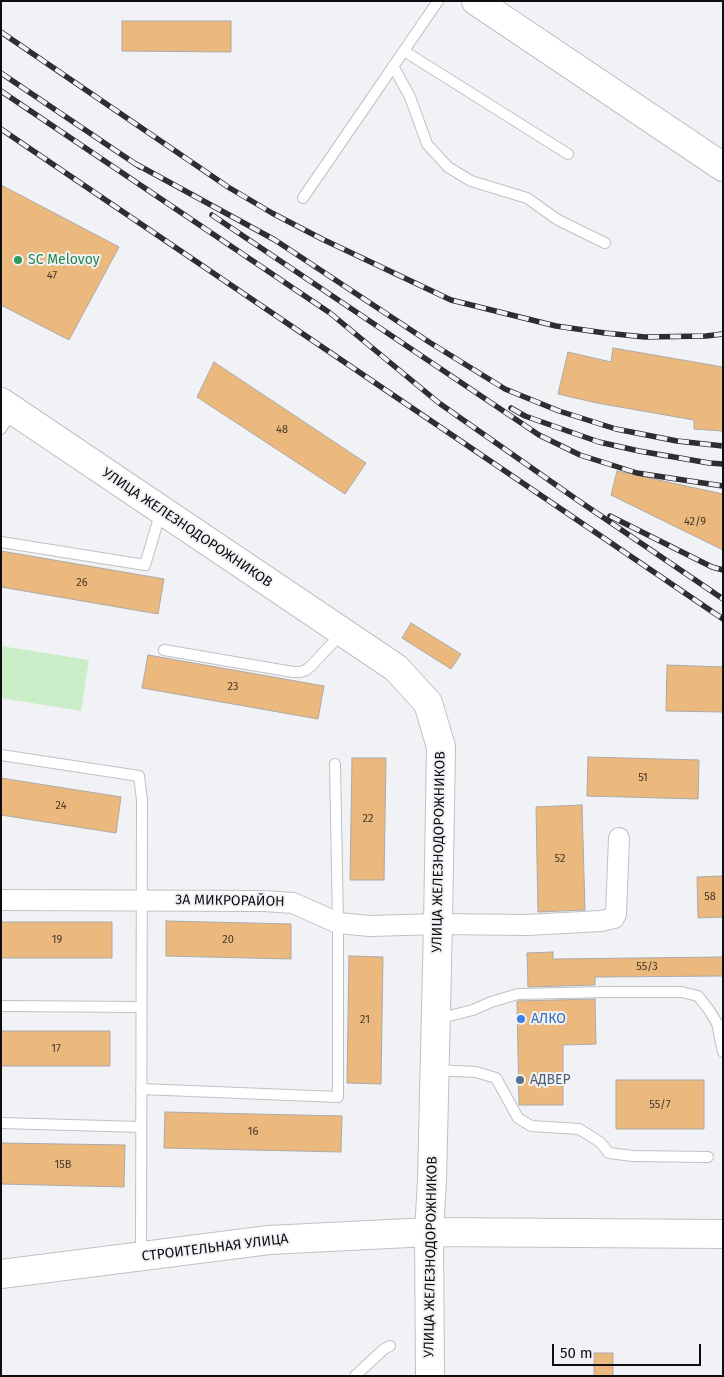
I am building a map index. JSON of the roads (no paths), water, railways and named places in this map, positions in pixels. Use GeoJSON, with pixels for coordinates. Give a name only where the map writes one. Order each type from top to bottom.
{"type":"FeatureCollection","features":[{"type":"Feature","properties":{"kind":"street"},"geometry":{"type":"LineString","coordinates":[[476,1],[723,167]]}},
{"type":"Feature","properties":{"kind":"street","name":"УЛИЦА ЖЕЛЕЗНОДОРОЖНИКОВ"},"geometry":{"type":"LineString","coordinates":[[5,414],[161,510],[396,668],[428,703],[441,748],[435,1070],[429,1232],[430,1376]]}},
{"type":"Feature","properties":{"kind":"street","name":"3А МИКРОРАЙОН"},"geometry":{"type":"LineString","coordinates":[[1,900],[293,902],[338,923],[370,926],[438,924],[528,925],[601,921],[614,918],[616,914],[618,838]]}},
{"type":"Feature","properties":{"kind":"street","name":"СТРОИТЕЛЬНАЯ УЛИЦА"},"geometry":{"type":"LineString","coordinates":[[1,1274],[269,1240],[429,1232],[723,1234]]}},
{"type":"Feature","properties":{"kind":"lane"},"geometry":{"type":"LineString","coordinates":[[303,198],[438,1]]}},
{"type":"Feature","properties":{"kind":"lane"},"geometry":{"type":"LineString","coordinates":[[404,51],[568,154]]}},
{"type":"Feature","properties":{"kind":"lane"},"geometry":{"type":"LineString","coordinates":[[394,66],[410,97],[427,144],[448,167],[471,181],[527,198],[558,220],[605,243]]}},
{"type":"Feature","properties":{"kind":"lane"},"geometry":{"type":"LineString","coordinates":[[1,542],[145,565],[161,510]]}},
{"type":"Feature","properties":{"kind":"lane"},"geometry":{"type":"LineString","coordinates":[[164,650],[300,672],[311,666],[342,632]]}},
{"type":"Feature","properties":{"kind":"lane"},"geometry":{"type":"LineString","coordinates":[[1,755],[139,776],[142,800],[140,900],[141,1256]]}},
{"type":"Feature","properties":{"kind":"lane"},"geometry":{"type":"LineString","coordinates":[[141,1089],[338,1097],[338,923],[335,764]]}},
{"type":"Feature","properties":{"kind":"lane"},"geometry":{"type":"LineString","coordinates":[[436,1020],[473,1010],[518,994],[682,992],[698,996],[718,1023],[723,1052]]}},
{"type":"Feature","properties":{"kind":"lane"},"geometry":{"type":"LineString","coordinates":[[1,1006],[141,1007]]}},
{"type":"Feature","properties":{"kind":"lane"},"geometry":{"type":"LineString","coordinates":[[435,1070],[476,1072],[496,1078],[518,1118],[531,1126],[579,1129],[600,1142],[609,1153],[633,1156],[708,1157]]}},
{"type":"Feature","properties":{"kind":"lane"},"geometry":{"type":"LineString","coordinates":[[1,1123],[141,1127]]}},
{"type":"Feature","properties":{"kind":"lane"},"geometry":{"type":"LineString","coordinates":[[355,1376],[384,1349],[390,1346]]}},
{"type":"Feature","properties":{"kind":"railway"},"geometry":{"type":"LineString","coordinates":[[1,32],[228,187],[322,239],[451,300],[556,326],[605,333],[645,337],[723,334]]}},
{"type":"Feature","properties":{"kind":"railway"},"geometry":{"type":"LineString","coordinates":[[1,73],[140,167]]}},
{"type":"Feature","properties":{"kind":"railway"},"geometry":{"type":"LineString","coordinates":[[1,91],[330,313],[439,403],[723,599]]}},
{"type":"Feature","properties":{"kind":"railway"},"geometry":{"type":"LineString","coordinates":[[1,129],[723,619]]}},
{"type":"Feature","properties":{"kind":"railway"},"geometry":{"type":"LineString","coordinates":[[134,163],[275,240],[429,342],[505,389],[559,411],[616,429],[677,441],[723,446]]}},
{"type":"Feature","properties":{"kind":"railway"},"geometry":{"type":"LineString","coordinates":[[212,215],[539,435],[580,455],[637,473],[723,486]]}},
{"type":"Feature","properties":{"kind":"railway"},"geometry":{"type":"LineString","coordinates":[[511,408],[525,416],[599,442],[639,451],[723,464]]}},
{"type":"Feature","properties":{"kind":"railway"},"geometry":{"type":"LineString","coordinates":[[610,516],[712,567],[723,570]]}},
{"type":"Feature","properties":{"kind":"place","name":"SC Melovoy"},"geometry":{"type":"Point","coordinates":[18,260]}},
{"type":"Feature","properties":{"kind":"place","name":"АЛКО"},"geometry":{"type":"Point","coordinates":[521,1019]}},
{"type":"Feature","properties":{"kind":"place","name":"АДВЕР"},"geometry":{"type":"Point","coordinates":[520,1080]}}]}
